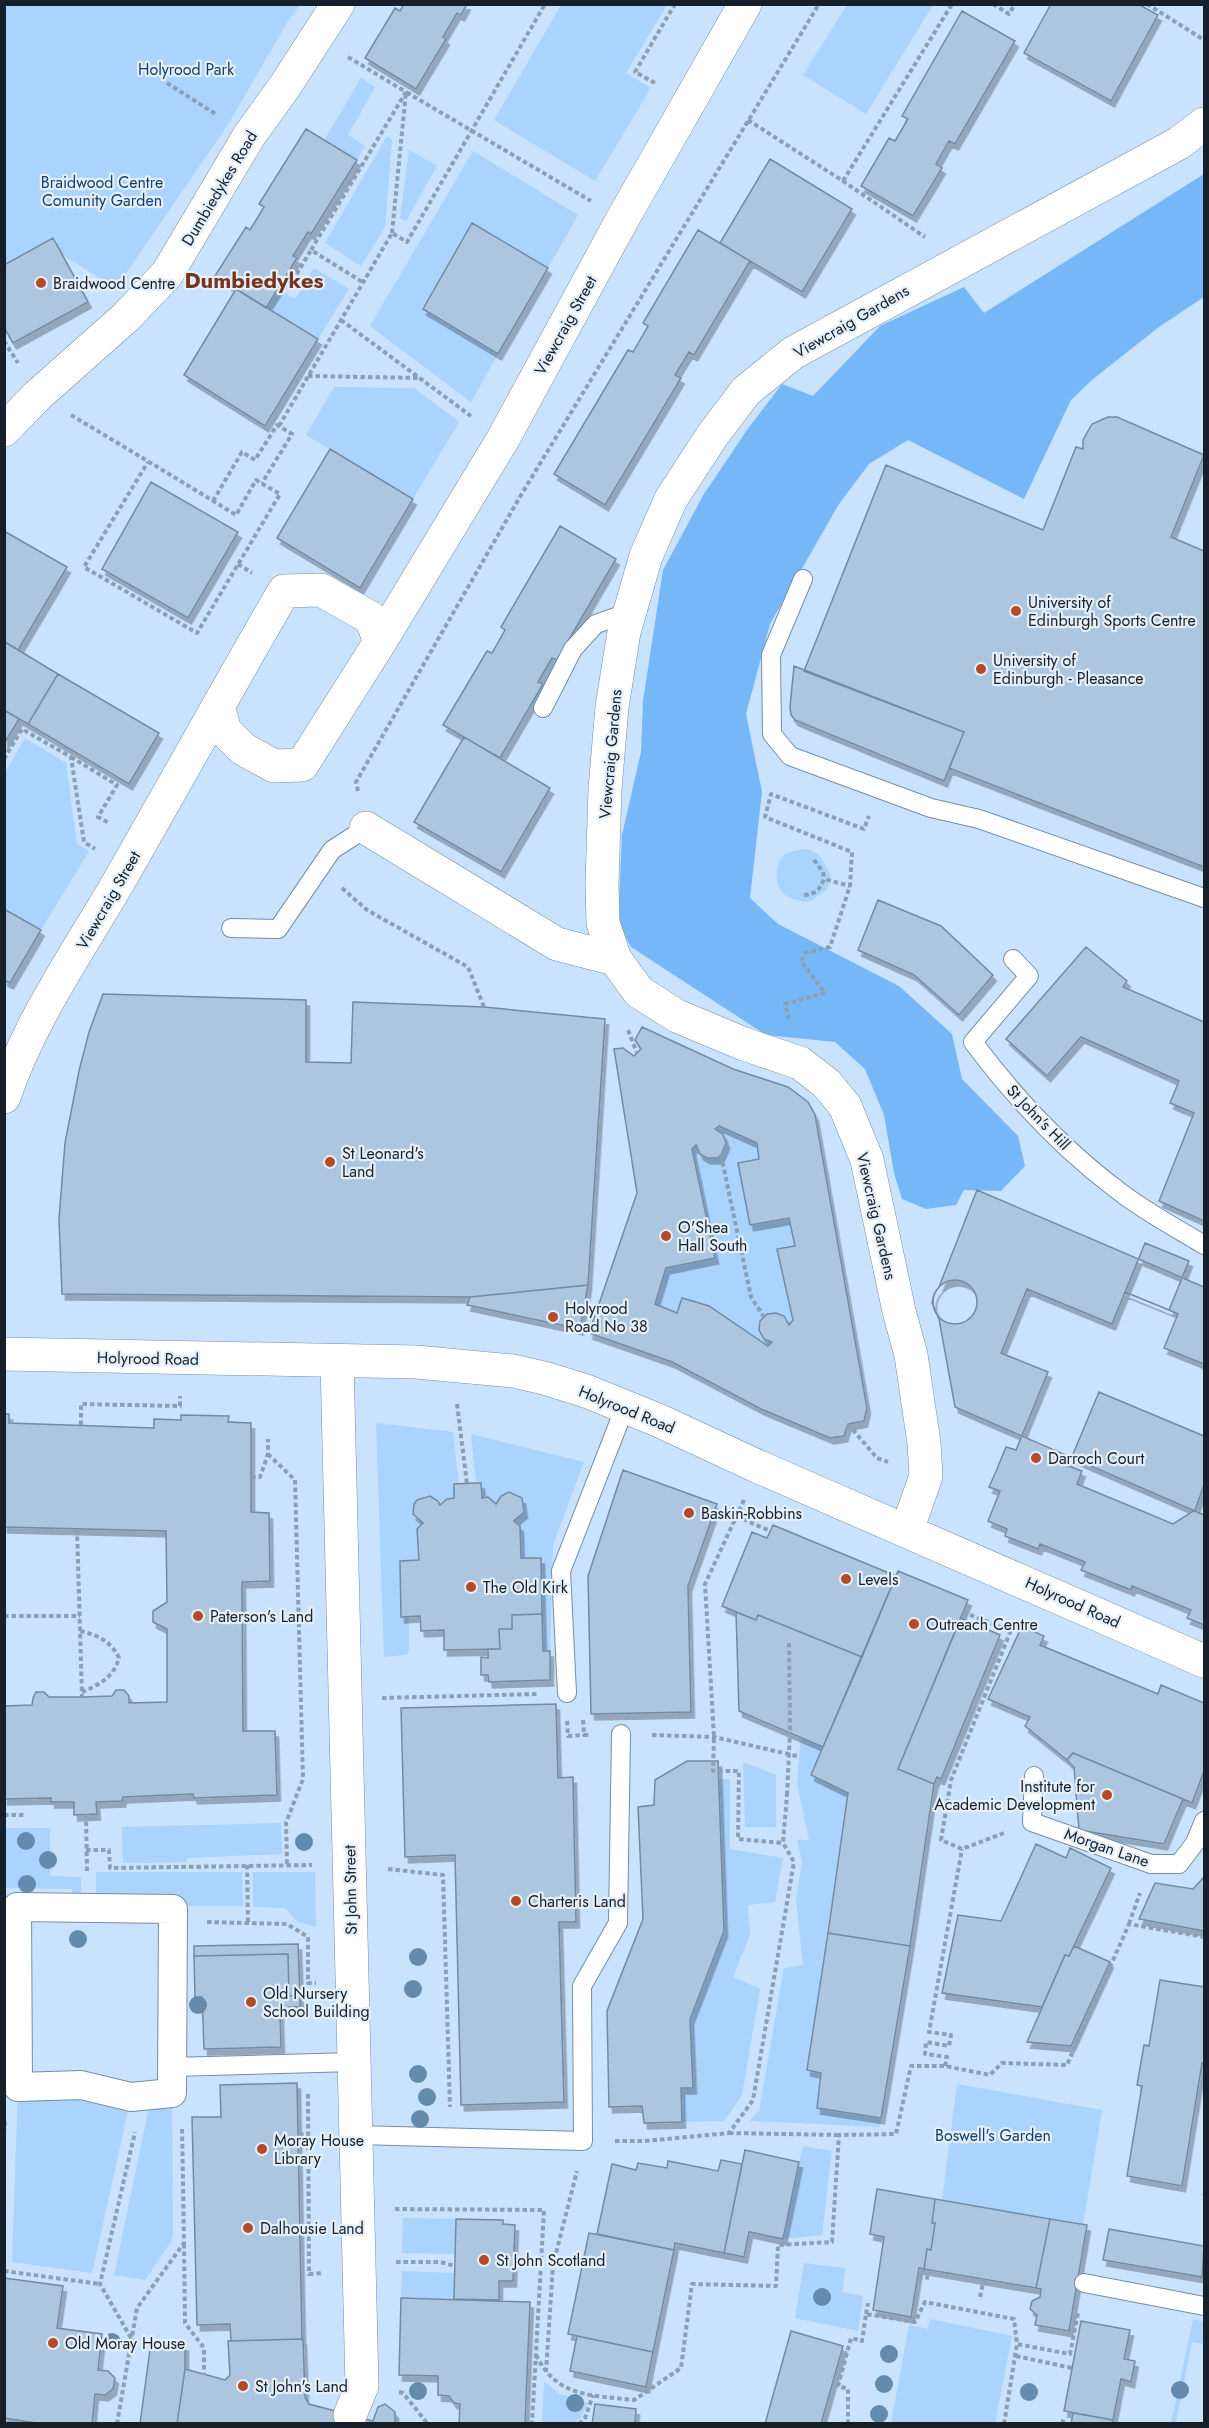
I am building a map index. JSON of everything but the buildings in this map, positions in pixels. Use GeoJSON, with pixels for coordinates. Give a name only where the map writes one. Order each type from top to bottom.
{"type":"FeatureCollection","features":[{"type":"Feature","properties":{"kind":"street","name":"Dumbiedykes Road"},"geometry":{"type":"LineString","coordinates":[[4,430],[37,396],[126,317],[167,274],[249,136],[285,86],[338,4]]}},
{"type":"Feature","properties":{"kind":"street","name":"Viewcraig Street"},"geometry":{"type":"LineString","coordinates":[[218,706],[225,731],[243,749],[274,766],[302,765],[380,642],[503,439],[622,220],[745,4]]}},
{"type":"Feature","properties":{"kind":"street","name":"Viewcraig Gardens"},"geometry":{"type":"LineString","coordinates":[[907,1530],[926,1476],[924,1443],[911,1355],[899,1311],[867,1160],[845,1106],[826,1083],[800,1063],[744,1044],[677,1016],[639,992],[615,959],[603,923],[605,789],[612,707],[624,632],[646,556],[671,499],[712,435],[746,392],[794,353],[919,282],[1179,143],[1204,124]]}},
{"type":"Feature","properties":{"kind":"street","name":"Viewcraig Street"},"geometry":{"type":"LineString","coordinates":[[4,1096],[17,1060],[44,1008],[284,591],[321,590],[371,618],[380,642]]}},
{"type":"Feature","properties":{"kind":"street"},"geometry":{"type":"LineString","coordinates":[[366,828],[557,944],[615,959]]}},
{"type":"Feature","properties":{"kind":"street","name":"Holyrood Road"},"geometry":{"type":"LineString","coordinates":[[4,1354],[450,1365],[502,1370],[544,1378],[625,1407],[1204,1661]]}},
{"type":"Feature","properties":{"kind":"street","name":"St John Street"},"geometry":{"type":"LineString","coordinates":[[337,1361],[362,2386],[350,2415]]}},
{"type":"Feature","properties":{"kind":"street"},"geometry":{"type":"LineString","coordinates":[[17,1907],[173,1909],[171,2067],[172,2092],[131,2097],[81,2085],[18,2086],[17,1907]]}},
{"type":"Feature","properties":{"kind":"lane"},"geometry":{"type":"LineString","coordinates":[[803,579],[771,655],[772,734],[790,756],[931,808],[979,819],[1204,898]]}},
{"type":"Feature","properties":{"kind":"lane"},"geometry":{"type":"LineString","coordinates":[[543,708],[573,649],[596,624],[630,612]]}},
{"type":"Feature","properties":{"kind":"lane"},"geometry":{"type":"LineString","coordinates":[[231,928],[278,929],[332,850],[366,828]]}},
{"type":"Feature","properties":{"kind":"lane","name":"St John's Hill"},"geometry":{"type":"LineString","coordinates":[[1013,959],[1029,976],[973,1042],[994,1070],[1080,1160],[1154,1215],[1204,1245]]}},
{"type":"Feature","properties":{"kind":"lane"},"geometry":{"type":"LineString","coordinates":[[567,1693],[561,1571],[625,1407]]}},
{"type":"Feature","properties":{"kind":"lane"},"geometry":{"type":"LineString","coordinates":[[356,2135],[584,2141],[582,1986],[618,1923],[621,1734]]}},
{"type":"Feature","properties":{"kind":"lane"},"geometry":{"type":"LineString","coordinates":[[1032,1822],[1034,1776]]}},
{"type":"Feature","properties":{"kind":"lane","name":"Morgan Lane"},"geometry":{"type":"LineString","coordinates":[[1032,1822],[1151,1864],[1179,1864],[1195,1843],[1204,1821]]}},
{"type":"Feature","properties":{"kind":"lane"},"geometry":{"type":"LineString","coordinates":[[171,2067],[354,2062]]}},
{"type":"Feature","properties":{"kind":"lane"},"geometry":{"type":"LineString","coordinates":[[1084,2283],[1204,2306]]}},
{"type":"Feature","properties":{"kind":"path"},"geometry":{"type":"LineString","coordinates":[[392,233],[407,242],[545,4]]}},
{"type":"Feature","properties":{"kind":"path"},"geometry":{"type":"LineString","coordinates":[[662,87],[635,72],[675,4]]}},
{"type":"Feature","properties":{"kind":"path"},"geometry":{"type":"LineString","coordinates":[[366,828],[356,782],[521,495],[819,4]]}},
{"type":"Feature","properties":{"kind":"path"},"geometry":{"type":"LineString","coordinates":[[843,181],[952,4]]}},
{"type":"Feature","properties":{"kind":"path"},"geometry":{"type":"LineString","coordinates":[[993,4],[1009,14],[1015,4]]}},
{"type":"Feature","properties":{"kind":"path"},"geometry":{"type":"LineString","coordinates":[[1147,5],[1204,40]]}},
{"type":"Feature","properties":{"kind":"path"},"geometry":{"type":"LineString","coordinates":[[362,65],[560,182]]}},
{"type":"Feature","properties":{"kind":"path"},"geometry":{"type":"LineString","coordinates":[[167,82],[219,116]]}},
{"type":"Feature","properties":{"kind":"path"},"geometry":{"type":"LineString","coordinates":[[213,501],[242,452],[255,460],[277,425],[279,426],[392,233],[406,92]]}},
{"type":"Feature","properties":{"kind":"path"},"geometry":{"type":"LineString","coordinates":[[289,287],[406,92]]}},
{"type":"Feature","properties":{"kind":"path"},"geometry":{"type":"LineString","coordinates":[[748,120],[933,242]]}},
{"type":"Feature","properties":{"kind":"path"},"geometry":{"type":"LineString","coordinates":[[311,250],[364,282]]}},
{"type":"Feature","properties":{"kind":"path"},"geometry":{"type":"LineString","coordinates":[[341,320],[503,439]]}},
{"type":"Feature","properties":{"kind":"path"},"geometry":{"type":"LineString","coordinates":[[308,376],[420,378]]}},
{"type":"Feature","properties":{"kind":"path"},"geometry":{"type":"LineString","coordinates":[[262,483],[292,434],[279,426]]}},
{"type":"Feature","properties":{"kind":"path"},"geometry":{"type":"LineString","coordinates":[[105,435],[236,515],[256,480],[280,494],[197,633],[84,567],[148,462]]}},
{"type":"Feature","properties":{"kind":"path"},"geometry":{"type":"LineString","coordinates":[[4,759],[22,729],[117,785],[98,817]]}},
{"type":"Feature","properties":{"kind":"path"},"geometry":{"type":"LineString","coordinates":[[71,758],[84,842],[126,867]]}},
{"type":"Feature","properties":{"kind":"path"},"geometry":{"type":"LineString","coordinates":[[800,1063],[785,1004],[825,993],[801,961],[805,953],[830,947],[850,886],[852,852],[765,817],[771,794],[864,830],[880,790]]}},
{"type":"Feature","properties":{"kind":"path"},"geometry":{"type":"LineString","coordinates":[[804,895],[814,894],[821,887],[824,879],[823,872],[814,860]]}},
{"type":"Feature","properties":{"kind":"path"},"geometry":{"type":"LineString","coordinates":[[824,879],[850,886]]}},
{"type":"Feature","properties":{"kind":"path"},"geometry":{"type":"LineString","coordinates":[[367,910],[468,967],[483,1007]]}},
{"type":"Feature","properties":{"kind":"path"},"geometry":{"type":"LineString","coordinates":[[721,1155],[751,1297],[764,1317]]}},
{"type":"Feature","properties":{"kind":"path"},"geometry":{"type":"LineString","coordinates":[[81,1425],[81,1404],[180,1406],[181,1359]]}},
{"type":"Feature","properties":{"kind":"path"},"geometry":{"type":"LineString","coordinates":[[450,1365],[468,1484]]}},
{"type":"Feature","properties":{"kind":"path"},"geometry":{"type":"LineString","coordinates":[[251,1477],[260,1477],[268,1454],[268,1439]]}},
{"type":"Feature","properties":{"kind":"path"},"geometry":{"type":"LineString","coordinates":[[268,1454],[296,1480],[303,1779],[286,1823],[287,1865]]}},
{"type":"Feature","properties":{"kind":"path"},"geometry":{"type":"LineString","coordinates":[[736,1516],[770,1531]]}},
{"type":"Feature","properties":{"kind":"path"},"geometry":{"type":"LineString","coordinates":[[732,1526],[705,1584],[714,1737],[712,1771],[739,1771],[738,1839],[783,1843]]}},
{"type":"Feature","properties":{"kind":"path"},"geometry":{"type":"LineString","coordinates":[[77,1529],[80,1616],[80,1631],[82,1695],[109,1677],[116,1669],[119,1658],[110,1644],[96,1635],[80,1631]]}},
{"type":"Feature","properties":{"kind":"path"},"geometry":{"type":"LineString","coordinates":[[1030,1583],[951,1780],[941,1840],[962,1849],[1032,1822]]}},
{"type":"Feature","properties":{"kind":"path"},"geometry":{"type":"LineString","coordinates":[[963,1612],[1011,1631]]}},
{"type":"Feature","properties":{"kind":"path"},"geometry":{"type":"LineString","coordinates":[[4,1616],[80,1616]]}},
{"type":"Feature","properties":{"kind":"path"},"geometry":{"type":"LineString","coordinates":[[729,2133],[753,2100],[794,1862],[783,1843],[790,1732],[789,1643]]}},
{"type":"Feature","properties":{"kind":"path"},"geometry":{"type":"LineString","coordinates":[[345,1699],[567,1693],[568,1736],[621,1734],[714,1737],[797,1756]]}},
{"type":"Feature","properties":{"kind":"path"},"geometry":{"type":"LineString","coordinates":[[583,1711],[584,1735]]}},
{"type":"Feature","properties":{"kind":"path"},"geometry":{"type":"LineString","coordinates":[[86,1814],[88,1908]]}},
{"type":"Feature","properties":{"kind":"path"},"geometry":{"type":"LineString","coordinates":[[4,1815],[24,1815]]}},
{"type":"Feature","properties":{"kind":"path"},"geometry":{"type":"LineString","coordinates":[[945,2066],[947,2057],[925,2054],[926,2042],[949,2046],[951,2035],[929,2032],[962,1849]]}},
{"type":"Feature","properties":{"kind":"path"},"geometry":{"type":"LineString","coordinates":[[86,1850],[109,1850],[110,1868],[314,1865]]}},
{"type":"Feature","properties":{"kind":"path"},"geometry":{"type":"LineString","coordinates":[[350,1864],[442,1875],[451,2138]]}},
{"type":"Feature","properties":{"kind":"path"},"geometry":{"type":"LineString","coordinates":[[247,1865],[248,1922]]}},
{"type":"Feature","properties":{"kind":"path"},"geometry":{"type":"LineString","coordinates":[[645,2141],[729,2133],[896,2134],[911,2066],[945,2066],[990,2075],[1002,2063],[1067,2065],[1129,1924],[1204,1937]]}},
{"type":"Feature","properties":{"kind":"path"},"geometry":{"type":"LineString","coordinates":[[308,2063],[309,2274],[359,2267],[440,2262],[455,2266]]}},
{"type":"Feature","properties":{"kind":"path"},"geometry":{"type":"LineString","coordinates":[[182,2126],[184,2323],[204,2348],[204,2375]]}},
{"type":"Feature","properties":{"kind":"path"},"geometry":{"type":"LineString","coordinates":[[299,2134],[308,2135]]}},
{"type":"Feature","properties":{"kind":"path"},"geometry":{"type":"LineString","coordinates":[[536,2355],[546,2372],[565,2388],[593,2395],[634,2400],[681,2368],[692,2284],[776,2286],[778,2245],[832,2242],[839,2135]]}},
{"type":"Feature","properties":{"kind":"path"},"geometry":{"type":"LineString","coordinates":[[546,2372],[553,2265],[584,2141]]}},
{"type":"Feature","properties":{"kind":"path"},"geometry":{"type":"LineString","coordinates":[[358,2208],[544,2210],[532,2424]]}},
{"type":"Feature","properties":{"kind":"path"},"geometry":{"type":"LineString","coordinates":[[117,2424],[136,2308],[183,2243]]}},
{"type":"Feature","properties":{"kind":"path"},"geometry":{"type":"LineString","coordinates":[[4,2271],[100,2284]]}},
{"type":"Feature","properties":{"kind":"path"},"geometry":{"type":"LineString","coordinates":[[918,2276],[929,2278]]}},
{"type":"Feature","properties":{"kind":"path"},"geometry":{"type":"LineString","coordinates":[[980,2297],[984,2279]]}},
{"type":"Feature","properties":{"kind":"path"},"geometry":{"type":"LineString","coordinates":[[1017,2344],[1070,2354],[1084,2283]]}},
{"type":"Feature","properties":{"kind":"path"},"geometry":{"type":"LineString","coordinates":[[866,2314],[915,2322],[925,2302],[1014,2319],[1016,2356],[1004,2424]]}},
{"type":"Feature","properties":{"kind":"path"},"geometry":{"type":"LineString","coordinates":[[848,2424],[848,2389],[838,2386],[850,2338],[862,2341],[868,2303]]}},
{"type":"Feature","properties":{"kind":"path"},"geometry":{"type":"LineString","coordinates":[[1016,2356],[1072,2368]]}},
{"type":"Feature","properties":{"kind":"path"},"geometry":{"type":"LineString","coordinates":[[579,2424],[585,2418],[593,2395]]}},
{"type":"Feature","properties":{"kind":"green space"},"geometry":{"type":"Polygon","coordinates":[[[4,5],[300,5],[288,21],[229,123],[116,288],[62,255],[5,265],[4,5]]]}},
{"type":"Feature","properties":{"kind":"green space"},"geometry":{"type":"Polygon","coordinates":[[[561,5],[667,5],[626,73],[651,88],[595,181],[494,120],[561,5]]]}},
{"type":"Feature","properties":{"kind":"green space"},"geometry":{"type":"Polygon","coordinates":[[[847,5],[933,5],[866,114],[803,75],[847,5]]]}},
{"type":"Feature","properties":{"kind":"green space"},"geometry":{"type":"Polygon","coordinates":[[[361,78],[375,87],[348,135],[365,146],[357,160],[324,141],[361,78]]]}},
{"type":"Feature","properties":{"kind":"green space"},"geometry":{"type":"Polygon","coordinates":[[[387,136],[392,140],[385,227],[361,266],[325,243],[387,136]]]}},
{"type":"Feature","properties":{"kind":"green space"},"geometry":{"type":"Polygon","coordinates":[[[409,150],[437,166],[406,221],[400,218],[409,150]]]}},
{"type":"Feature","properties":{"kind":"green space"},"geometry":{"type":"Polygon","coordinates":[[[473,151],[578,215],[548,268],[472,224],[423,308],[498,354],[471,402],[370,326],[473,151]]]}},
{"type":"Feature","properties":{"kind":"green space"},"geometry":{"type":"Polygon","coordinates":[[[314,268],[349,289],[318,339],[266,308],[278,289],[295,299],[314,268]]]}},
{"type":"Feature","properties":{"kind":"green space"},"geometry":{"type":"Polygon","coordinates":[[[334,387],[414,388],[459,422],[413,499],[306,435],[334,387]]]}},
{"type":"Feature","properties":{"kind":"green space"},"geometry":{"type":"Polygon","coordinates":[[[25,738],[66,763],[77,844],[89,851],[41,930],[5,909],[5,773],[25,738]]]}},
{"type":"Feature","properties":{"kind":"green space"},"geometry":{"type":"Polygon","coordinates":[[[808,849],[820,856],[831,875],[827,890],[809,902],[794,899],[782,892],[779,888],[777,873],[779,863],[786,853],[808,849]]]}},
{"type":"Feature","properties":{"kind":"green space"},"geometry":{"type":"Polygon","coordinates":[[[719,1126],[757,1143],[759,1159],[738,1164],[750,1225],[789,1218],[795,1246],[777,1250],[793,1320],[789,1325],[780,1315],[767,1314],[759,1330],[764,1338],[772,1342],[768,1346],[709,1306],[682,1298],[677,1313],[655,1304],[666,1268],[692,1149],[696,1145],[704,1156],[717,1158],[725,1147],[724,1139],[715,1129],[719,1126]]]}},
{"type":"Feature","properties":{"kind":"green space"},"geometry":{"type":"Polygon","coordinates":[[[376,1423],[453,1432],[459,1484],[454,1484],[454,1498],[447,1499],[440,1505],[435,1498],[425,1496],[414,1504],[413,1514],[423,1523],[417,1529],[419,1560],[400,1561],[401,1616],[409,1617],[409,1650],[407,1655],[384,1657],[376,1423]]]}},
{"type":"Feature","properties":{"kind":"green space"},"geometry":{"type":"Polygon","coordinates":[[[471,1434],[584,1462],[553,1545],[550,1651],[543,1651],[541,1558],[521,1558],[520,1526],[514,1521],[524,1512],[522,1500],[513,1493],[504,1494],[496,1504],[488,1498],[482,1498],[481,1483],[476,1483],[471,1434]]]}},
{"type":"Feature","properties":{"kind":"green space"},"geometry":{"type":"Polygon","coordinates":[[[809,1636],[862,1657],[811,1775],[848,1793],[807,2070],[821,2073],[817,2108],[881,2118],[880,2127],[749,2121],[759,2111],[784,1968],[803,1965],[796,1900],[802,1862],[797,1840],[809,1840],[797,1784],[809,1636]]]}},
{"type":"Feature","properties":{"kind":"green space"},"geometry":{"type":"Polygon","coordinates":[[[743,1762],[776,1775],[776,1827],[745,1827],[743,1762]]]}},
{"type":"Feature","properties":{"kind":"green space"},"geometry":{"type":"Polygon","coordinates":[[[718,1779],[730,1779],[730,1849],[783,1858],[775,1902],[748,1905],[750,1935],[733,1977],[760,1989],[742,2095],[724,2121],[682,2122],[681,2088],[692,2088],[690,2019],[724,1931],[718,1779]]]}},
{"type":"Feature","properties":{"kind":"green space"},"geometry":{"type":"Polygon","coordinates":[[[281,1823],[282,1854],[187,1858],[187,1862],[123,1863],[122,1827],[281,1823]]]}},
{"type":"Feature","properties":{"kind":"green space"},"geometry":{"type":"Polygon","coordinates":[[[5,1828],[50,1828],[50,1876],[81,1877],[81,1907],[72,1907],[72,1889],[5,1888],[5,1828]]]}},
{"type":"Feature","properties":{"kind":"green space"},"geometry":{"type":"Polygon","coordinates":[[[96,1872],[242,1872],[243,1906],[96,1906],[96,1872]]]}},
{"type":"Feature","properties":{"kind":"green space"},"geometry":{"type":"Polygon","coordinates":[[[253,1872],[315,1872],[316,1927],[298,1922],[285,1908],[253,1907],[253,1872]]]}},
{"type":"Feature","properties":{"kind":"green space"},"geometry":{"type":"Polygon","coordinates":[[[155,2078],[172,2093],[173,2236],[145,2280],[114,2275],[155,2078]]]}},
{"type":"Feature","properties":{"kind":"green space","name":"Boswell's Garden"},"geometry":{"type":"Polygon","coordinates":[[[957,2084],[1102,2110],[1083,2225],[942,2200],[957,2084]]]}},
{"type":"Feature","properties":{"kind":"green space"},"geometry":{"type":"Polygon","coordinates":[[[18,2087],[131,2097],[92,2273],[12,2262],[18,2087]]]}},
{"type":"Feature","properties":{"kind":"green space"},"geometry":{"type":"Polygon","coordinates":[[[803,2146],[832,2151],[822,2235],[783,2239],[803,2146]]]}},
{"type":"Feature","properties":{"kind":"green space"},"geometry":{"type":"Polygon","coordinates":[[[403,2218],[456,2219],[455,2254],[402,2253],[403,2218]]]}},
{"type":"Feature","properties":{"kind":"green space"},"geometry":{"type":"Polygon","coordinates":[[[804,2263],[845,2268],[843,2292],[863,2296],[858,2331],[795,2318],[804,2263]]]}},
{"type":"Feature","properties":{"kind":"green space"},"geometry":{"type":"Polygon","coordinates":[[[402,2271],[454,2273],[454,2299],[401,2298],[402,2271]]]}},
{"type":"Feature","properties":{"kind":"green space"},"geometry":{"type":"Polygon","coordinates":[[[930,2319],[1012,2336],[995,2423],[891,2423],[909,2325],[928,2329],[930,2319]]]}},
{"type":"Feature","properties":{"kind":"green space"},"geometry":{"type":"Polygon","coordinates":[[[1193,2319],[1204,2322],[1204,2344],[1192,2342],[1176,2423],[1171,2423],[1193,2319]]]}},
{"type":"Feature","properties":{"kind":"green space"},"geometry":{"type":"Polygon","coordinates":[[[544,2381],[558,2393],[588,2403],[581,2417],[574,2423],[542,2423],[544,2381]]]}},
{"type":"Feature","properties":{"kind":"shaded area"},"geometry":{"type":"Polygon","coordinates":[[[1204,174],[1204,297],[1159,327],[1093,379],[1071,400],[1024,499],[908,440],[869,464],[839,504],[770,624],[746,714],[762,792],[750,898],[778,924],[899,986],[952,1034],[962,1079],[1018,1136],[1025,1166],[1001,1191],[964,1190],[956,1205],[926,1209],[902,1199],[894,1173],[884,1115],[865,1069],[835,1042],[766,1035],[631,947],[618,923],[622,835],[641,752],[643,701],[663,570],[704,494],[747,430],[782,384],[813,396],[880,326],[964,287],[984,313],[1204,174]]]}},
{"type":"Feature","properties":{"kind":"place","name":"Braidwood Centre"},"geometry":{"type":"Point","coordinates":[41,283]}},
{"type":"Feature","properties":{"kind":"place","name":"University of Edinburgh Sports Centre"},"geometry":{"type":"Point","coordinates":[1016,611]}},
{"type":"Feature","properties":{"kind":"place","name":"University of Edinburgh - Pleasance"},"geometry":{"type":"Point","coordinates":[981,669]}},
{"type":"Feature","properties":{"kind":"place","name":"St Leonard's Land"},"geometry":{"type":"Point","coordinates":[330,1162]}},
{"type":"Feature","properties":{"kind":"place","name":"O'Shea Hall South"},"geometry":{"type":"Point","coordinates":[666,1236]}},
{"type":"Feature","properties":{"kind":"place","name":"Holyrood Road No 38"},"geometry":{"type":"Point","coordinates":[553,1317]}},
{"type":"Feature","properties":{"kind":"place","name":"Darroch Court"},"geometry":{"type":"Point","coordinates":[1036,1458]}},
{"type":"Feature","properties":{"kind":"place","name":"Baskin-Robbins"},"geometry":{"type":"Point","coordinates":[689,1513]}},
{"type":"Feature","properties":{"kind":"place","name":"Levels"},"geometry":{"type":"Point","coordinates":[846,1579]}},
{"type":"Feature","properties":{"kind":"place","name":"The Old Kirk"},"geometry":{"type":"Point","coordinates":[471,1587]}},
{"type":"Feature","properties":{"kind":"place","name":"Paterson's Land"},"geometry":{"type":"Point","coordinates":[198,1616]}},
{"type":"Feature","properties":{"kind":"place","name":"Outreach Centre"},"geometry":{"type":"Point","coordinates":[914,1624]}},
{"type":"Feature","properties":{"kind":"place","name":"Institute for Academic Development"},"geometry":{"type":"Point","coordinates":[1107,1795]}},
{"type":"Feature","properties":{"kind":"place","name":"Charteris Land"},"geometry":{"type":"Point","coordinates":[516,1901]}},
{"type":"Feature","properties":{"kind":"place","name":"Old Nursery School Building"},"geometry":{"type":"Point","coordinates":[251,2002]}},
{"type":"Feature","properties":{"kind":"place","name":"Moray House Library"},"geometry":{"type":"Point","coordinates":[262,2149]}},
{"type":"Feature","properties":{"kind":"place","name":"Dalhousie Land"},"geometry":{"type":"Point","coordinates":[248,2228]}},
{"type":"Feature","properties":{"kind":"place","name":"St John Scotland"},"geometry":{"type":"Point","coordinates":[484,2260]}},
{"type":"Feature","properties":{"kind":"place","name":"Old Moray House"},"geometry":{"type":"Point","coordinates":[53,2343]}},
{"type":"Feature","properties":{"kind":"place","name":"St John's Land"},"geometry":{"type":"Point","coordinates":[243,2386]}},
{"type":"Feature","properties":{"kind":"district","name":"Dumbiedykes"},"geometry":{"type":"Point","coordinates":[254,280]}},
{"type":"Feature","properties":{"kind":"park label","name":"Holyrood Park"},"geometry":{"type":"Point","coordinates":[186,69]}},
{"type":"Feature","properties":{"kind":"park label","name":"Braidwood Centre Comunity Garden"},"geometry":{"type":"Point","coordinates":[102,191]}}]}
